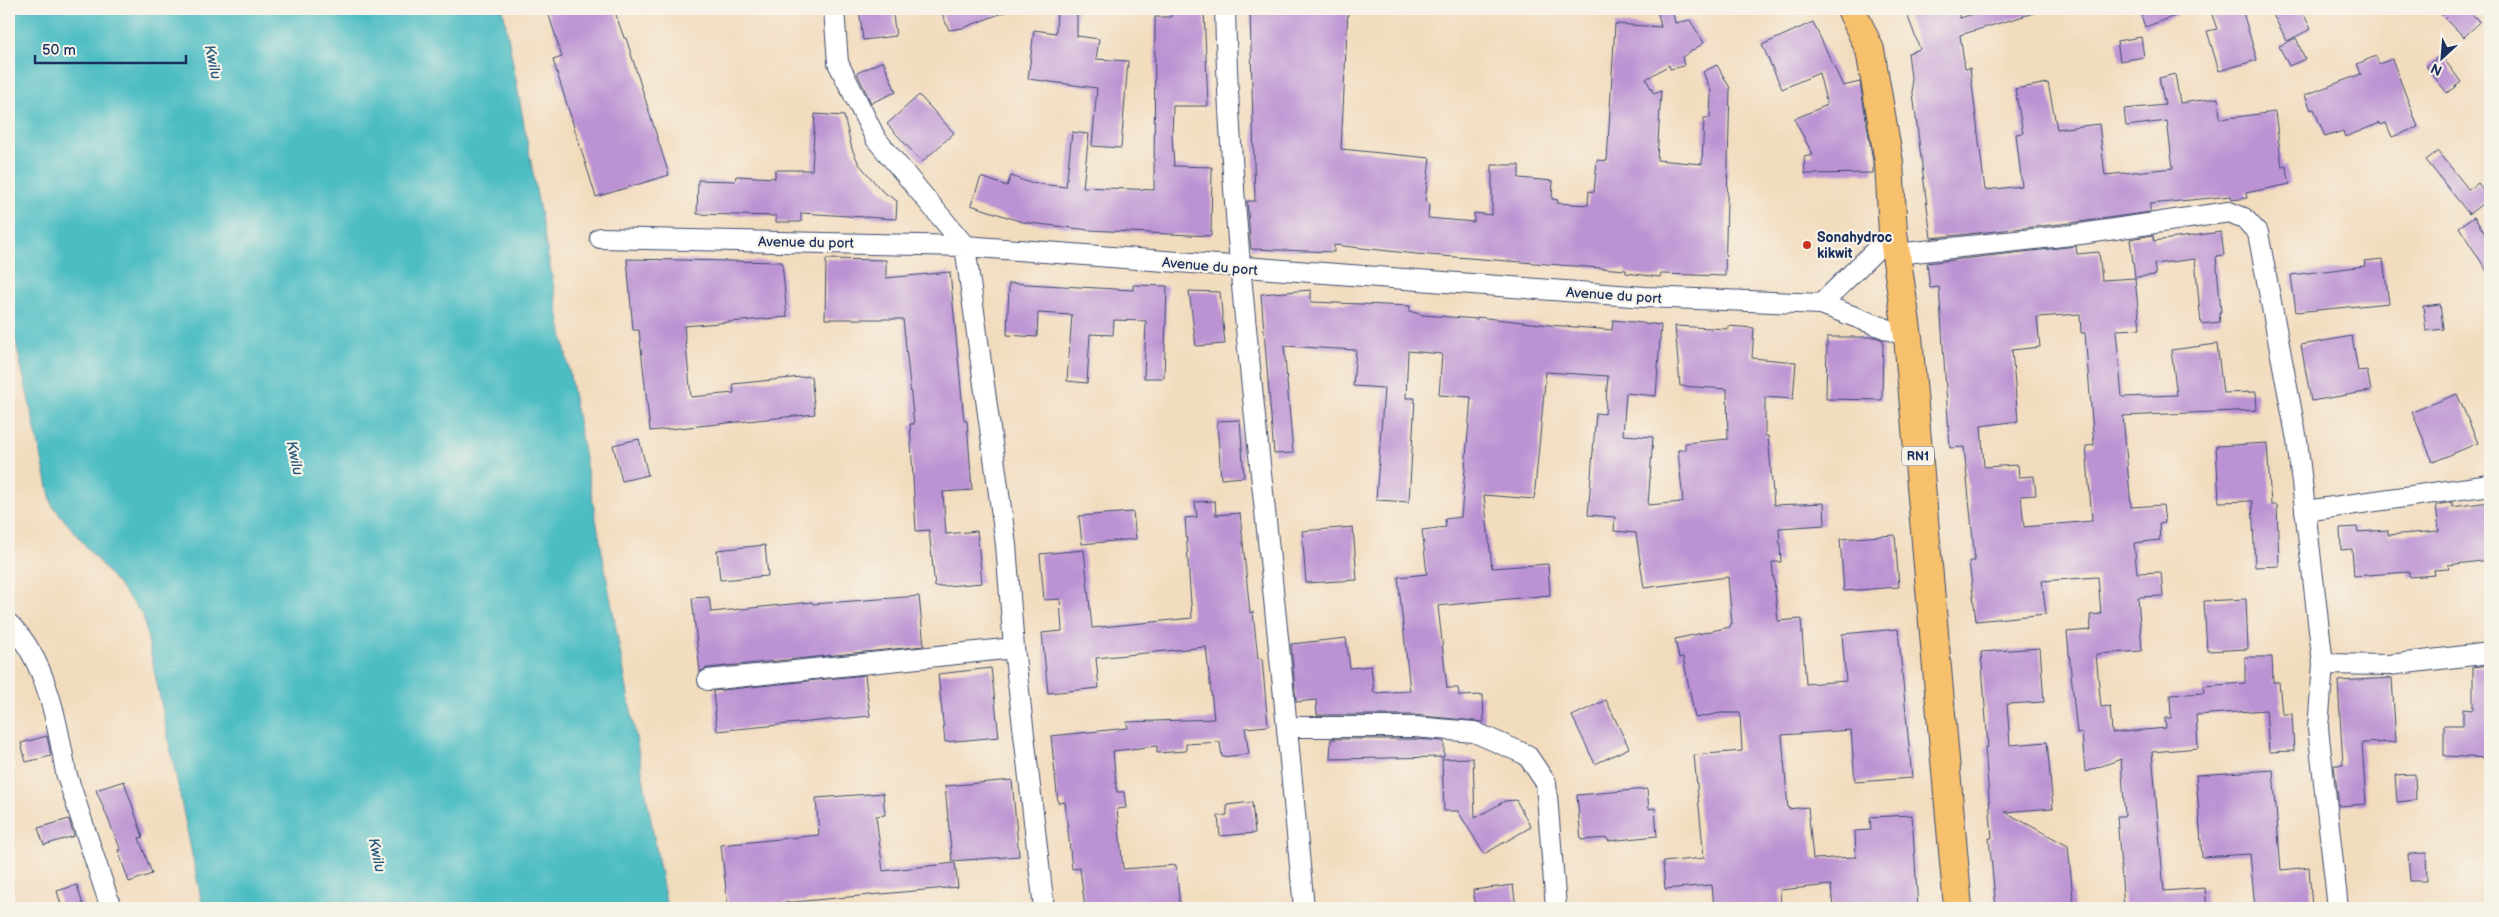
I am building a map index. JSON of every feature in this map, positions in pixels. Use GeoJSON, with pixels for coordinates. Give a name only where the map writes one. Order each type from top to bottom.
{"type":"FeatureCollection","features":[{"type":"Feature","properties":{"kind":"highway","name":"RN1"},"geometry":{"type":"LineString","coordinates":[[1851,9],[1870,50],[1889,162],[1894,243],[1908,337],[1958,908]]}},
{"type":"Feature","properties":{"kind":"street"},"geometry":{"type":"LineString","coordinates":[[834,9],[838,63],[876,139],[965,246],[1006,545],[1014,648],[1044,908]]}},
{"type":"Feature","properties":{"kind":"street"},"geometry":{"type":"LineString","coordinates":[[1225,9],[1227,74],[1239,268],[1288,726],[1304,908]]}},
{"type":"Feature","properties":{"kind":"street"},"geometry":{"type":"LineString","coordinates":[[1820,304],[1894,243],[2081,234],[2228,212],[2244,218],[2258,233],[2297,440],[2323,664],[2318,728],[2338,908]]}},
{"type":"Feature","properties":{"kind":"street","name":"Avenue du port"},"geometry":{"type":"LineString","coordinates":[[600,238],[965,246],[1645,297],[1820,304],[1908,337]]}},
{"type":"Feature","properties":{"kind":"street"},"geometry":{"type":"LineString","coordinates":[[2305,511],[2490,485]]}},
{"type":"Feature","properties":{"kind":"street"},"geometry":{"type":"LineString","coordinates":[[9,624],[40,668],[62,750],[66,773],[111,908]]}},
{"type":"Feature","properties":{"kind":"street"},"geometry":{"type":"LineString","coordinates":[[708,680],[1014,648]]}},
{"type":"Feature","properties":{"kind":"street"},"geometry":{"type":"LineString","coordinates":[[2323,664],[2389,665],[2490,653]]}},
{"type":"Feature","properties":{"kind":"street"},"geometry":{"type":"LineString","coordinates":[[1288,726],[1414,727],[1474,732],[1527,755],[1546,783],[1556,908]]}},
{"type":"Feature","properties":{"kind":"water","name":"Kwilu"},"geometry":{"type":"Polygon","coordinates":[[[9,9],[503,9],[667,908],[203,908],[143,615],[52,505],[9,311],[9,9]]]}},
{"type":"Feature","properties":{"kind":"building"},"geometry":{"type":"Polygon","coordinates":[[[547,9],[614,9],[624,38],[626,38],[669,175],[596,197],[553,60],[562,57],[547,9]]]}},
{"type":"Feature","properties":{"kind":"building"},"geometry":{"type":"Polygon","coordinates":[[[859,9],[892,9],[896,36],[863,40],[859,9]]]}},
{"type":"Feature","properties":{"kind":"building"},"geometry":{"type":"Polygon","coordinates":[[[940,9],[1010,10],[963,28],[949,30],[940,9]]]}},
{"type":"Feature","properties":{"kind":"building"},"geometry":{"type":"Polygon","coordinates":[[[1057,9],[1077,9],[1077,36],[1099,39],[1096,59],[1128,61],[1121,148],[1092,146],[1097,88],[1028,79],[1034,30],[1056,33],[1057,9]]]}},
{"type":"Feature","properties":{"kind":"building"},"geometry":{"type":"Polygon","coordinates":[[[1171,9],[1204,9],[1208,106],[1173,106],[1172,137],[1174,166],[1212,167],[1211,236],[1089,230],[1022,222],[971,205],[981,177],[1007,186],[1011,176],[1030,183],[1066,187],[1072,132],[1089,134],[1083,187],[1154,190],[1155,17],[1171,17],[1171,9]]]}},
{"type":"Feature","properties":{"kind":"building"},"geometry":{"type":"Polygon","coordinates":[[[1250,9],[1348,10],[1341,149],[1430,158],[1425,202],[1429,203],[1428,218],[1474,222],[1474,213],[1492,215],[1492,165],[1519,165],[1519,178],[1553,181],[1552,199],[1558,200],[1557,203],[1588,205],[1589,191],[1594,192],[1597,160],[1607,161],[1615,24],[1661,27],[1657,9],[1672,9],[1675,23],[1690,20],[1704,43],[1682,57],[1684,66],[1670,69],[1669,65],[1646,79],[1654,94],[1661,91],[1657,160],[1702,164],[1704,118],[1710,118],[1711,91],[1703,72],[1717,65],[1730,88],[1725,276],[1661,274],[1660,277],[1626,273],[1626,270],[1416,254],[1334,245],[1334,252],[1251,249],[1247,201],[1255,201],[1250,9]]]}},
{"type":"Feature","properties":{"kind":"building"},"geometry":{"type":"Polygon","coordinates":[[[1905,9],[1956,9],[1960,18],[1989,9],[2034,9],[2034,13],[1960,35],[1965,69],[1970,68],[1985,190],[2022,186],[2016,134],[2023,133],[2015,89],[2048,83],[2057,129],[2099,124],[2105,175],[2173,168],[2167,121],[2126,126],[2124,109],[2165,105],[2159,78],[2175,74],[2180,103],[2218,98],[2220,119],[2275,112],[2282,167],[2286,166],[2290,184],[2246,193],[2247,198],[2232,200],[2231,196],[2150,204],[2150,212],[2079,222],[1931,238],[1908,53],[1920,49],[1905,9]]]}},
{"type":"Feature","properties":{"kind":"building"},"geometry":{"type":"Polygon","coordinates":[[[2139,9],[2189,9],[2189,11],[2145,27],[2139,9]]]}},
{"type":"Feature","properties":{"kind":"building"},"geometry":{"type":"Polygon","coordinates":[[[2210,9],[2242,9],[2257,60],[2219,71],[2207,31],[2217,29],[2210,9]]]}},
{"type":"Feature","properties":{"kind":"building"},"geometry":{"type":"Polygon","coordinates":[[[2270,9],[2301,9],[2311,29],[2287,41],[2270,9]]]}},
{"type":"Feature","properties":{"kind":"building"},"geometry":{"type":"Polygon","coordinates":[[[2436,9],[2467,9],[2480,22],[2464,37],[2436,9]]]}},
{"type":"Feature","properties":{"kind":"building"},"geometry":{"type":"Polygon","coordinates":[[[1813,22],[1843,86],[1860,82],[1873,162],[1873,173],[1805,174],[1804,157],[1813,155],[1794,119],[1827,105],[1819,73],[1782,89],[1762,45],[1813,22]]]}},
{"type":"Feature","properties":{"kind":"building"},"geometry":{"type":"Polygon","coordinates":[[[2141,37],[2144,57],[2120,61],[2117,41],[2141,37]]]}},
{"type":"Feature","properties":{"kind":"building"},"geometry":{"type":"Polygon","coordinates":[[[2296,38],[2305,59],[2289,66],[2279,46],[2296,38]]]}},
{"type":"Feature","properties":{"kind":"building"},"geometry":{"type":"Polygon","coordinates":[[[2441,55],[2461,82],[2447,93],[2426,66],[2441,55]]]}},
{"type":"Feature","properties":{"kind":"building"},"geometry":{"type":"Polygon","coordinates":[[[2376,56],[2379,64],[2392,59],[2418,127],[2392,137],[2386,123],[2381,125],[2380,123],[2345,137],[2343,131],[2325,137],[2314,109],[2311,110],[2305,95],[2361,74],[2357,64],[2376,56]]]}},
{"type":"Feature","properties":{"kind":"building"},"geometry":{"type":"Polygon","coordinates":[[[883,61],[896,92],[871,103],[857,73],[883,61]]]}},
{"type":"Feature","properties":{"kind":"building"},"geometry":{"type":"Polygon","coordinates":[[[919,95],[954,133],[922,162],[887,124],[919,95]]]}},
{"type":"Feature","properties":{"kind":"building"},"geometry":{"type":"Polygon","coordinates":[[[815,114],[844,116],[852,149],[859,164],[882,191],[897,201],[896,219],[801,213],[801,222],[776,222],[776,216],[697,214],[698,180],[735,181],[736,176],[775,178],[775,170],[812,170],[815,114]]]}},
{"type":"Feature","properties":{"kind":"building"},"geometry":{"type":"Polygon","coordinates":[[[2438,151],[2469,190],[2478,183],[2490,198],[2469,214],[2426,160],[2438,151]]]}},
{"type":"Feature","properties":{"kind":"building"},"geometry":{"type":"Polygon","coordinates":[[[2474,217],[2490,241],[2490,276],[2459,227],[2474,217]]]}},
{"type":"Feature","properties":{"kind":"building"},"geometry":{"type":"Polygon","coordinates":[[[2221,232],[2224,255],[2216,256],[2221,312],[2219,312],[2220,322],[2201,324],[2195,259],[2154,264],[2156,275],[2135,277],[2130,239],[2153,235],[2154,241],[2221,232]]]}},
{"type":"Feature","properties":{"kind":"building"},"geometry":{"type":"Polygon","coordinates":[[[2076,246],[2077,254],[2099,252],[2102,280],[2135,278],[2140,329],[2116,330],[2122,397],[2177,395],[2171,350],[2217,344],[2223,393],[2256,392],[2257,410],[2123,416],[2131,507],[2163,505],[2165,523],[2159,524],[2160,540],[2134,543],[2137,573],[2161,572],[2163,596],[2138,597],[2142,651],[2096,654],[2101,707],[2110,706],[2112,733],[2166,728],[2165,718],[2171,718],[2170,695],[2204,693],[2203,686],[2245,683],[2245,657],[2272,657],[2273,682],[2279,682],[2282,714],[2292,714],[2294,751],[2269,752],[2266,710],[2196,715],[2198,748],[2152,752],[2164,891],[2205,888],[2207,908],[2124,908],[2117,816],[2125,816],[2121,759],[2085,772],[2082,733],[2077,734],[2067,632],[2091,630],[2090,615],[2101,614],[2098,577],[2042,581],[2046,614],[1976,621],[1969,561],[1975,561],[1964,447],[1950,448],[1939,287],[1930,288],[1927,263],[2076,246]],[[2080,314],[2037,317],[2040,347],[2012,350],[2018,421],[1981,426],[1984,467],[2018,465],[2019,477],[2034,476],[2036,495],[2021,496],[2024,527],[2092,521],[2086,446],[2094,445],[2085,333],[2081,333],[2080,314]]]}},
{"type":"Feature","properties":{"kind":"building"},"geometry":{"type":"Polygon","coordinates":[[[627,259],[782,262],[787,317],[684,326],[691,397],[734,393],[733,384],[811,376],[815,414],[650,431],[639,330],[633,330],[627,259]]]}},
{"type":"Feature","properties":{"kind":"building"},"geometry":{"type":"Polygon","coordinates":[[[826,259],[886,260],[886,278],[950,272],[964,421],[967,421],[972,490],[943,492],[946,534],[977,531],[982,583],[935,587],[929,530],[916,531],[910,424],[914,424],[903,319],[825,319],[826,259]]]}},
{"type":"Feature","properties":{"kind":"building"},"geometry":{"type":"Polygon","coordinates":[[[2383,259],[2389,303],[2296,312],[2291,275],[2365,266],[2364,261],[2383,259]]]}},
{"type":"Feature","properties":{"kind":"building"},"geometry":{"type":"Polygon","coordinates":[[[1009,283],[1133,290],[1133,285],[1167,286],[1164,378],[1144,378],[1146,321],[1114,320],[1113,335],[1090,334],[1087,383],[1067,381],[1072,315],[1038,313],[1037,337],[1007,335],[1009,283]]]}},
{"type":"Feature","properties":{"kind":"building"},"geometry":{"type":"Polygon","coordinates":[[[1311,290],[1311,302],[1410,306],[1409,311],[1423,315],[1477,319],[1477,317],[1612,330],[1613,320],[1661,325],[1656,396],[1626,393],[1623,435],[1653,437],[1648,505],[1683,502],[1678,450],[1685,450],[1685,443],[1728,439],[1727,389],[1680,386],[1675,326],[1728,329],[1728,326],[1754,328],[1752,358],[1796,362],[1793,399],[1765,397],[1765,436],[1768,436],[1774,505],[1824,503],[1825,525],[1779,528],[1781,562],[1772,562],[1778,621],[1801,619],[1806,684],[1846,681],[1842,634],[1898,629],[1912,778],[1855,782],[1851,730],[1782,735],[1788,809],[1808,807],[1813,859],[1856,857],[1855,831],[1871,830],[1870,817],[1912,815],[1918,908],[1833,908],[1831,885],[1780,890],[1781,908],[1714,908],[1712,885],[1665,889],[1663,862],[1704,858],[1694,755],[1742,751],[1740,713],[1721,713],[1695,718],[1683,657],[1679,658],[1675,639],[1730,627],[1730,624],[1732,624],[1728,577],[1644,588],[1636,533],[1614,531],[1615,517],[1588,515],[1596,413],[1605,414],[1608,376],[1546,372],[1534,499],[1484,495],[1492,568],[1548,564],[1550,595],[1438,606],[1447,688],[1458,688],[1459,696],[1483,695],[1484,722],[1414,715],[1317,715],[1316,700],[1296,702],[1291,644],[1346,638],[1350,668],[1371,666],[1374,693],[1410,691],[1398,577],[1427,574],[1422,530],[1446,527],[1445,519],[1461,517],[1471,397],[1439,395],[1442,354],[1408,351],[1406,398],[1415,398],[1409,502],[1376,500],[1384,388],[1353,386],[1356,350],[1284,346],[1293,453],[1274,454],[1261,294],[1311,290]]]}},
{"type":"Feature","properties":{"kind":"building"},"geometry":{"type":"Polygon","coordinates":[[[1189,291],[1220,292],[1225,344],[1196,346],[1189,291]]]}},
{"type":"Feature","properties":{"kind":"building"},"geometry":{"type":"Polygon","coordinates":[[[2440,304],[2443,329],[2426,331],[2423,306],[2440,304]]]}},
{"type":"Feature","properties":{"kind":"building"},"geometry":{"type":"Polygon","coordinates":[[[2352,336],[2358,371],[2367,370],[2371,391],[2311,401],[2301,345],[2352,336]]]}},
{"type":"Feature","properties":{"kind":"building"},"geometry":{"type":"Polygon","coordinates":[[[1827,337],[1876,337],[1883,340],[1882,400],[1826,399],[1827,337]]]}},
{"type":"Feature","properties":{"kind":"building"},"geometry":{"type":"Polygon","coordinates":[[[2457,394],[2478,443],[2433,462],[2412,412],[2457,394]]]}},
{"type":"Feature","properties":{"kind":"building"},"geometry":{"type":"Polygon","coordinates":[[[1240,420],[1244,477],[1221,479],[1217,421],[1240,420]]]}},
{"type":"Feature","properties":{"kind":"building"},"geometry":{"type":"Polygon","coordinates":[[[639,439],[648,475],[622,481],[613,445],[639,439]]]}},
{"type":"Feature","properties":{"kind":"building"},"geometry":{"type":"Polygon","coordinates":[[[2267,443],[2271,505],[2277,505],[2279,566],[2255,567],[2252,501],[2219,502],[2216,446],[2267,443]]]}},
{"type":"Feature","properties":{"kind":"building"},"geometry":{"type":"Polygon","coordinates":[[[1215,501],[1216,515],[1240,513],[1250,613],[1253,612],[1258,659],[1262,658],[1268,726],[1245,728],[1249,754],[1222,757],[1220,742],[1186,744],[1186,751],[1157,753],[1157,746],[1113,751],[1117,792],[1124,792],[1126,808],[1117,809],[1123,869],[1176,865],[1180,908],[1085,908],[1080,868],[1072,869],[1065,802],[1058,803],[1051,736],[1128,728],[1127,722],[1214,719],[1206,647],[1096,658],[1099,688],[1048,693],[1042,633],[1062,631],[1060,599],[1044,600],[1040,554],[1084,550],[1092,628],[1192,618],[1185,518],[1197,517],[1195,502],[1215,501]]]}},
{"type":"Feature","properties":{"kind":"building"},"geometry":{"type":"Polygon","coordinates":[[[2452,502],[2452,507],[2490,502],[2490,560],[2448,565],[2449,569],[2434,570],[2435,575],[2409,577],[2409,572],[2354,576],[2352,549],[2341,550],[2340,528],[2357,527],[2358,532],[2388,530],[2388,535],[2439,531],[2436,505],[2452,502]]]}},
{"type":"Feature","properties":{"kind":"building"},"geometry":{"type":"Polygon","coordinates":[[[1133,512],[1136,539],[1082,544],[1079,516],[1133,512]]]}},
{"type":"Feature","properties":{"kind":"building"},"geometry":{"type":"Polygon","coordinates":[[[1353,527],[1357,580],[1306,583],[1302,531],[1353,527]]]}},
{"type":"Feature","properties":{"kind":"building"},"geometry":{"type":"Polygon","coordinates":[[[1895,535],[1899,587],[1844,591],[1840,539],[1895,535]]]}},
{"type":"Feature","properties":{"kind":"building"},"geometry":{"type":"Polygon","coordinates":[[[765,545],[768,576],[720,580],[717,550],[765,545]]]}},
{"type":"Feature","properties":{"kind":"building"},"geometry":{"type":"Polygon","coordinates":[[[919,596],[924,646],[707,668],[700,672],[692,598],[709,597],[711,612],[812,602],[813,604],[919,596]]]}},
{"type":"Feature","properties":{"kind":"building"},"geometry":{"type":"Polygon","coordinates":[[[2246,599],[2248,649],[2207,651],[2204,601],[2246,599]]]}},
{"type":"Feature","properties":{"kind":"building"},"geometry":{"type":"Polygon","coordinates":[[[2040,648],[2044,702],[2007,704],[2010,745],[2047,742],[2053,808],[2005,812],[2068,846],[2074,908],[1996,908],[1989,838],[1992,838],[1985,747],[1988,747],[1981,652],[2040,648]]]}},
{"type":"Feature","properties":{"kind":"building"},"geometry":{"type":"Polygon","coordinates":[[[2490,665],[2490,758],[2444,756],[2444,725],[2463,725],[2463,709],[2473,710],[2473,667],[2490,665]]]}},
{"type":"Feature","properties":{"kind":"building"},"geometry":{"type":"Polygon","coordinates":[[[991,668],[999,737],[945,742],[938,674],[991,668]]]}},
{"type":"Feature","properties":{"kind":"building"},"geometry":{"type":"Polygon","coordinates":[[[865,675],[870,716],[717,731],[713,691],[865,675]]]}},
{"type":"Feature","properties":{"kind":"building"},"geometry":{"type":"Polygon","coordinates":[[[2392,678],[2396,742],[2362,743],[2366,804],[2339,806],[2334,765],[2343,765],[2338,681],[2392,678]]]}},
{"type":"Feature","properties":{"kind":"building"},"geometry":{"type":"Polygon","coordinates":[[[1606,700],[1629,748],[1595,764],[1572,716],[1606,700]]]}},
{"type":"Feature","properties":{"kind":"building"},"geometry":{"type":"Polygon","coordinates":[[[47,736],[51,756],[26,762],[21,743],[47,736]]]}},
{"type":"Feature","properties":{"kind":"building"},"geometry":{"type":"Polygon","coordinates":[[[1331,739],[1444,741],[1444,757],[1330,759],[1331,739]]]}},
{"type":"Feature","properties":{"kind":"building"},"geometry":{"type":"Polygon","coordinates":[[[1473,758],[1475,818],[1505,801],[1516,800],[1531,827],[1484,854],[1458,811],[1444,811],[1442,759],[1473,758]]]}},
{"type":"Feature","properties":{"kind":"building"},"geometry":{"type":"Polygon","coordinates":[[[2273,770],[2281,870],[2309,867],[2312,908],[2255,908],[2250,854],[2202,857],[2196,775],[2273,770]]]}},
{"type":"Feature","properties":{"kind":"building"},"geometry":{"type":"Polygon","coordinates":[[[2415,774],[2416,800],[2397,802],[2395,775],[2415,774]]]}},
{"type":"Feature","properties":{"kind":"building"},"geometry":{"type":"Polygon","coordinates":[[[1012,780],[1019,856],[952,861],[945,786],[1012,780]]]}},
{"type":"Feature","properties":{"kind":"building"},"geometry":{"type":"Polygon","coordinates":[[[124,781],[143,837],[139,838],[152,874],[129,882],[118,850],[121,850],[96,790],[124,781]]]}},
{"type":"Feature","properties":{"kind":"building"},"geometry":{"type":"Polygon","coordinates":[[[1647,789],[1649,809],[1655,808],[1657,836],[1608,841],[1607,838],[1581,840],[1577,795],[1647,789]]]}},
{"type":"Feature","properties":{"kind":"building"},"geometry":{"type":"Polygon","coordinates":[[[883,793],[885,815],[876,816],[883,871],[955,863],[958,887],[728,908],[721,845],[819,835],[816,798],[883,793]]]}},
{"type":"Feature","properties":{"kind":"building"},"geometry":{"type":"Polygon","coordinates":[[[1252,802],[1255,833],[1220,836],[1218,816],[1227,815],[1227,805],[1252,802]]]}},
{"type":"Feature","properties":{"kind":"building"},"geometry":{"type":"Polygon","coordinates":[[[69,819],[74,836],[44,845],[38,828],[69,819]]]}},
{"type":"Feature","properties":{"kind":"building"},"geometry":{"type":"Polygon","coordinates":[[[2426,853],[2427,881],[2410,881],[2408,854],[2426,853]]]}},
{"type":"Feature","properties":{"kind":"building"},"geometry":{"type":"Polygon","coordinates":[[[77,885],[84,908],[62,908],[57,891],[77,885]]]}},
{"type":"Feature","properties":{"kind":"building"},"geometry":{"type":"Polygon","coordinates":[[[1513,885],[1516,908],[1476,908],[1473,890],[1513,885]]]}},
{"type":"Feature","properties":{"kind":"place","name":"Sonahydroc kikwit"},"geometry":{"type":"Point","coordinates":[1807,245]}}]}
